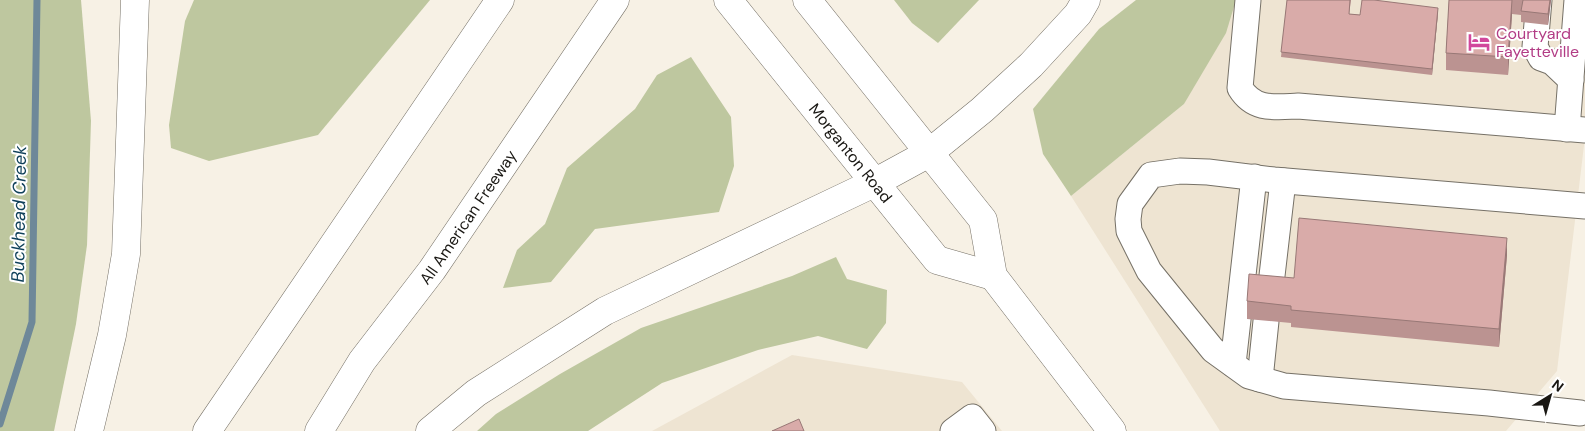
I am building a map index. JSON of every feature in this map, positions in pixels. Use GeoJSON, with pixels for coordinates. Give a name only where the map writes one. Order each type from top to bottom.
{"type":"FeatureCollection","features":[{"type":"Feature","properties":{"kind":"main road"},"geometry":{"type":"LineString","coordinates":[[89,431],[112,335],[126,254],[135,0]]}},
{"type":"Feature","properties":{"kind":"main road"},"geometry":{"type":"LineString","coordinates":[[207,431],[500,0]]}},
{"type":"Feature","properties":{"kind":"main road","name":"All American Freeway"},"geometry":{"type":"LineString","coordinates":[[319,431],[362,360],[432,270],[615,0]]}},
{"type":"Feature","properties":{"kind":"main road","name":"Morganton Road"},"geometry":{"type":"LineString","coordinates":[[728,0],[937,260],[993,276]]}},
{"type":"Feature","properties":{"kind":"main road"},"geometry":{"type":"LineString","coordinates":[[807,0],[983,220],[993,276],[1112,431]]}},
{"type":"Feature","properties":{"kind":"main road"},"geometry":{"type":"LineString","coordinates":[[430,431],[476,393],[605,311],[874,183],[929,153],[982,110],[1031,65],[1078,14],[1086,0]]}},
{"type":"Feature","properties":{"kind":"lane"},"geometry":{"type":"LineString","coordinates":[[1248,0],[1240,88],[1249,101],[1258,105],[1276,107],[1298,106],[1576,129],[1571,80],[1577,0]]}},
{"type":"Feature","properties":{"kind":"lane"},"geometry":{"type":"LineString","coordinates":[[1539,0],[1535,48],[1541,58],[1552,62],[1571,80]]}},
{"type":"Feature","properties":{"kind":"lane"},"geometry":{"type":"LineString","coordinates":[[1579,415],[1489,403],[1284,386],[1249,376],[1213,350],[1149,271],[1129,231],[1128,219],[1130,204],[1138,190],[1151,175],[1180,171],[1585,206]]}},
{"type":"Feature","properties":{"kind":"lane"},"geometry":{"type":"LineString","coordinates":[[1233,364],[1254,177]]}},
{"type":"Feature","properties":{"kind":"lane"},"geometry":{"type":"LineString","coordinates":[[1270,293],[1283,181]]}},
{"type":"Feature","properties":{"kind":"lane"},"geometry":{"type":"LineString","coordinates":[[1260,379],[1266,321]]}},
{"type":"Feature","properties":{"kind":"lane"},"geometry":{"type":"LineString","coordinates":[[953,431],[972,417],[983,431]]}},
{"type":"Feature","properties":{"kind":"shaded area"},"geometry":{"type":"Polygon","coordinates":[[[1207,0],[1585,0],[1585,137],[1557,371],[1506,431],[1220,431],[1071,196],[1184,104],[1207,0]]]}},
{"type":"Feature","properties":{"kind":"shaded area"},"geometry":{"type":"Polygon","coordinates":[[[792,355],[962,382],[1002,431],[652,431],[792,355]]]}},
{"type":"Feature","properties":{"kind":"green space"},"geometry":{"type":"Polygon","coordinates":[[[0,0],[81,0],[91,121],[87,245],[76,324],[54,431],[0,431],[0,0]]]}},
{"type":"Feature","properties":{"kind":"green space"},"geometry":{"type":"Polygon","coordinates":[[[194,0],[430,0],[318,135],[209,161],[171,148],[169,125],[185,21],[194,0]]]}},
{"type":"Feature","properties":{"kind":"green space"},"geometry":{"type":"Polygon","coordinates":[[[894,0],[979,0],[938,43],[912,23],[894,0]]]}},
{"type":"Feature","properties":{"kind":"green space"},"geometry":{"type":"Polygon","coordinates":[[[1136,0],[1236,0],[1226,33],[1184,104],[1071,196],[1043,154],[1033,109],[1099,29],[1136,0]]]}},
{"type":"Feature","properties":{"kind":"green space"},"geometry":{"type":"Polygon","coordinates":[[[691,57],[731,117],[734,166],[719,212],[595,229],[551,282],[503,288],[517,250],[545,224],[567,168],[635,109],[657,75],[691,57]]]}},
{"type":"Feature","properties":{"kind":"green space"},"geometry":{"type":"Polygon","coordinates":[[[836,257],[847,279],[887,290],[886,323],[867,349],[818,336],[758,350],[662,383],[588,431],[477,431],[496,414],[560,374],[641,328],[792,276],[836,257]]]}},
{"type":"Feature","properties":{"kind":"building"},"geometry":{"type":"Polygon","coordinates":[[[1287,0],[1350,0],[1349,14],[1360,15],[1362,0],[1438,8],[1432,69],[1281,52],[1287,0]]]}},
{"type":"Feature","properties":{"kind":"building","name":"Courtyard Fayetteville"},"geometry":{"type":"Polygon","coordinates":[[[1449,0],[1512,0],[1508,57],[1446,53],[1449,0]]]}},
{"type":"Feature","properties":{"kind":"building"},"geometry":{"type":"Polygon","coordinates":[[[1523,0],[1550,0],[1548,14],[1521,11],[1523,0]]]}},
{"type":"Feature","properties":{"kind":"building"},"geometry":{"type":"Polygon","coordinates":[[[1299,218],[1507,238],[1499,329],[1291,310],[1291,306],[1247,301],[1249,274],[1294,278],[1299,218]]]}},
{"type":"Feature","properties":{"kind":"building"},"geometry":{"type":"Polygon","coordinates":[[[799,419],[804,431],[772,431],[799,419]]]}},
{"type":"Feature","properties":{"kind":"waterway","name":"Buckhead Creek"},"geometry":{"type":"LineString","coordinates":[[0,424],[32,322],[37,0]]}},
{"type":"Feature","properties":{"kind":"place","name":"Courtyard Fayetteville"},"geometry":{"type":"Point","coordinates":[1479,42]}}]}
